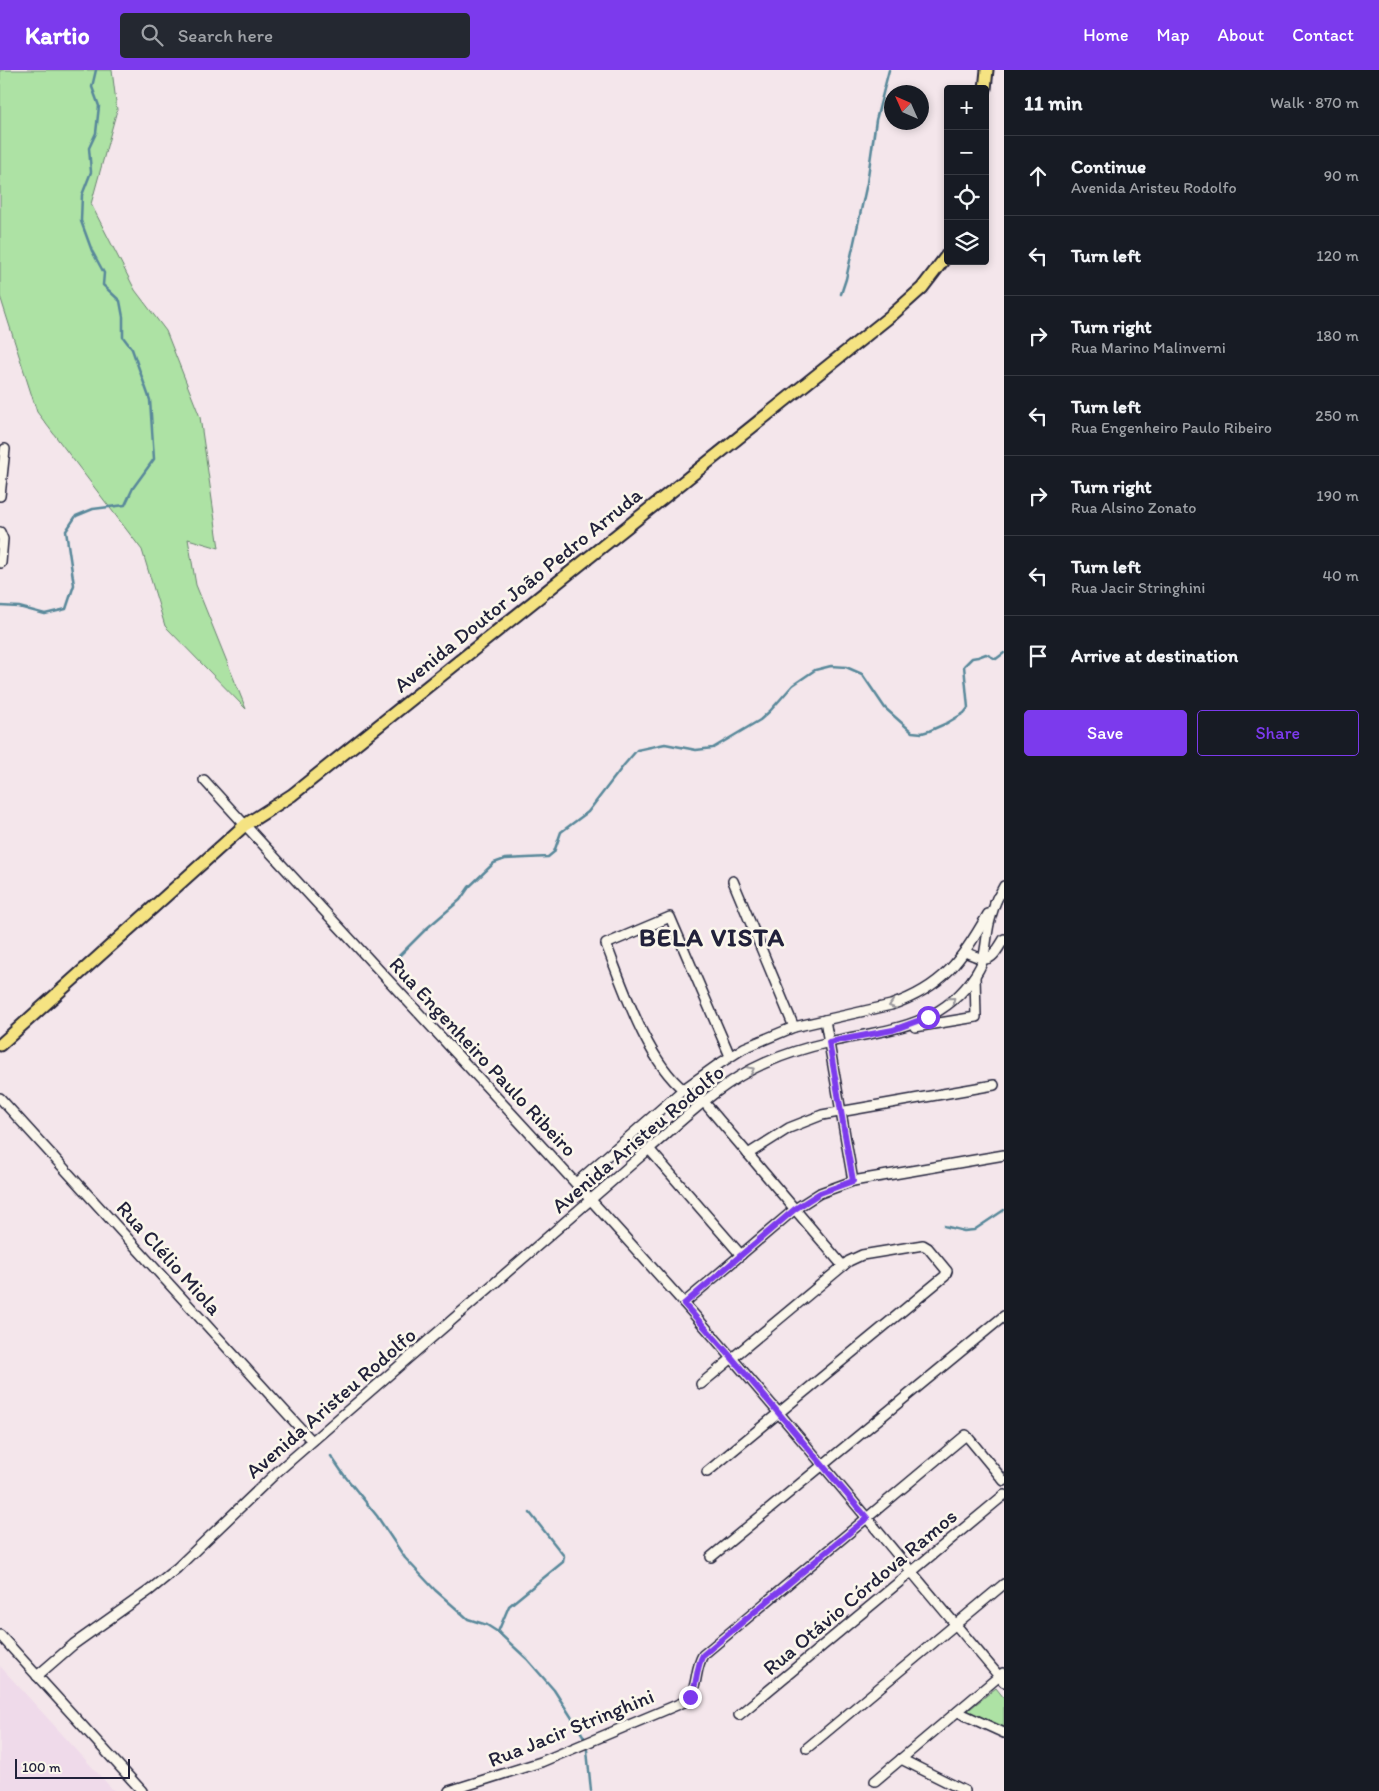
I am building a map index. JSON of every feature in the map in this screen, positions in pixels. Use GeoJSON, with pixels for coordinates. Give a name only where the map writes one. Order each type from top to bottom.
{"type":"FeatureCollection","features":[{"type":"Feature","properties":{"kind":"main road"},"geometry":{"type":"LineString","coordinates":[[985,85],[987,70]]}},
{"type":"Feature","properties":{"kind":"main road","name":"Avenida Doutor João Pedro Arruda"},"geometry":{"type":"LineString","coordinates":[[0,1045],[225,843],[244,833],[245,825],[255,825],[264,820],[292,795],[906,303],[922,288],[944,259]]}},
{"type":"Feature","properties":{"kind":"street"},"geometry":{"type":"LineString","coordinates":[[0,496],[5,449]]}},
{"type":"Feature","properties":{"kind":"street"},"geometry":{"type":"LineString","coordinates":[[0,532],[3,539],[2,563]]}},
{"type":"Feature","properties":{"kind":"street","name":"Rua Engenheiro Paulo Ribeiro"},"geometry":{"type":"LineString","coordinates":[[204,780],[576,1183],[684,1304],[1003,1677]]}},
{"type":"Feature","properties":{"kind":"street"},"geometry":{"type":"LineString","coordinates":[[732,881],[794,1027]]}},
{"type":"Feature","properties":{"kind":"street"},"geometry":{"type":"LineString","coordinates":[[997,898],[1004,886]]}},
{"type":"Feature","properties":{"kind":"street","name":"Avenida Aristeu Rodolfo"},"geometry":{"type":"LineString","coordinates":[[576,1183],[684,1090],[730,1056],[757,1042],[794,1027],[872,1011],[904,1001],[929,987],[942,978],[965,952],[997,898]]}},
{"type":"Feature","properties":{"kind":"street","name":"Avenida Aristeu Rodolfo"},"geometry":{"type":"LineString","coordinates":[[37,1676],[74,1644],[150,1590],[177,1568],[255,1493],[312,1442],[704,1102],[732,1081],[765,1063],[804,1049],[829,1042],[893,1030],[915,1023],[935,1012],[956,996],[975,976],[983,960],[989,924],[997,898]]}},
{"type":"Feature","properties":{"kind":"street"},"geometry":{"type":"LineString","coordinates":[[730,1056],[670,917],[606,944],[646,1039],[669,1073],[684,1090],[704,1102],[843,1266]]}},
{"type":"Feature","properties":{"kind":"street"},"geometry":{"type":"LineString","coordinates":[[965,952],[983,960],[993,956],[1004,939]]}},
{"type":"Feature","properties":{"kind":"street"},"geometry":{"type":"LineString","coordinates":[[893,1030],[976,1017],[975,976]]}},
{"type":"Feature","properties":{"kind":"street"},"geometry":{"type":"LineString","coordinates":[[825,1020],[853,1181]]}},
{"type":"Feature","properties":{"kind":"street"},"geometry":{"type":"LineString","coordinates":[[748,1154],[769,1139],[805,1120],[840,1110],[994,1085]]}},
{"type":"Feature","properties":{"kind":"street","name":"Rua Clélio Miola"},"geometry":{"type":"LineString","coordinates":[[0,1098],[312,1442]]}},
{"type":"Feature","properties":{"kind":"street"},"geometry":{"type":"LineString","coordinates":[[650,1149],[741,1255]]}},
{"type":"Feature","properties":{"kind":"street"},"geometry":{"type":"LineString","coordinates":[[684,1304],[795,1209],[820,1193],[853,1181],[1004,1155]]}},
{"type":"Feature","properties":{"kind":"street"},"geometry":{"type":"LineString","coordinates":[[701,1384],[855,1257],[923,1245],[928,1248],[946,1269],[947,1273],[707,1472]]}},
{"type":"Feature","properties":{"kind":"street"},"geometry":{"type":"LineString","coordinates":[[710,1557],[1004,1316]]}},
{"type":"Feature","properties":{"kind":"street"},"geometry":{"type":"LineString","coordinates":[[867,1518],[966,1435],[1004,1481]]}},
{"type":"Feature","properties":{"kind":"street","name":"Rua Otávio Córdova Ramos"},"geometry":{"type":"LineString","coordinates":[[739,1715],[1004,1496]]}},
{"type":"Feature","properties":{"kind":"street","name":"Rua Jacir Stringhini"},"geometry":{"type":"LineString","coordinates":[[449,1791],[541,1762],[684,1702],[693,1692],[698,1665],[703,1655],[867,1518]]}},
{"type":"Feature","properties":{"kind":"street"},"geometry":{"type":"LineString","coordinates":[[807,1748],[1004,1584]]}},
{"type":"Feature","properties":{"kind":"street"},"geometry":{"type":"LineString","coordinates":[[0,1635],[142,1791]]}},
{"type":"Feature","properties":{"kind":"street"},"geometry":{"type":"LineString","coordinates":[[875,1781],[1003,1677]]}},
{"type":"Feature","properties":{"kind":"street"},"geometry":{"type":"LineString","coordinates":[[958,1712],[1004,1733]]}},
{"type":"Feature","properties":{"kind":"street"},"geometry":{"type":"LineString","coordinates":[[900,1759],[965,1791]]}},
{"type":"Feature","properties":{"kind":"shaded area"},"geometry":{"type":"Polygon","coordinates":[[[0,1666],[114,1791],[0,1791],[0,1666]]]}},
{"type":"Feature","properties":{"kind":"green space"},"geometry":{"type":"Polygon","coordinates":[[[0,70],[112,70],[117,110],[91,204],[135,290],[166,331],[200,417],[219,548],[188,539],[196,585],[246,709],[165,626],[142,550],[37,412],[0,296],[0,70]]]}},
{"type":"Feature","properties":{"kind":"green space"},"geometry":{"type":"Polygon","coordinates":[[[996,1688],[1004,1698],[1004,1729],[966,1712],[996,1688]]]}},
{"type":"Feature","properties":{"kind":"waterway"},"geometry":{"type":"LineString","coordinates":[[0,606],[19,607],[45,614],[66,609],[74,585],[66,531],[76,516],[93,509],[125,505],[133,488],[154,459],[150,400],[132,349],[123,337],[123,317],[120,301],[103,285],[104,273],[92,251],[81,221],[82,195],[91,172],[89,148],[96,133],[99,106],[92,87],[96,70]]}},
{"type":"Feature","properties":{"kind":"waterway"},"geometry":{"type":"LineString","coordinates":[[841,294],[867,183],[876,120],[889,70]]}},
{"type":"Feature","properties":{"kind":"waterway"},"geometry":{"type":"LineString","coordinates":[[395,960],[426,929],[460,900],[469,887],[494,863],[505,859],[548,857],[554,852],[561,832],[588,812],[637,750],[665,744],[696,750],[713,748],[760,720],[793,685],[815,670],[831,666],[846,667],[862,674],[885,708],[912,732],[922,733],[947,723],[964,713],[968,708],[964,666],[972,658],[986,654],[996,659],[1004,653]]}},
{"type":"Feature","properties":{"kind":"waterway"},"geometry":{"type":"LineString","coordinates":[[944,1226],[964,1231],[974,1230],[1004,1210]]}},
{"type":"Feature","properties":{"kind":"waterway"},"geometry":{"type":"LineString","coordinates":[[331,1456],[377,1516],[405,1558],[435,1590],[468,1619],[487,1625],[498,1632],[527,1659],[554,1690],[584,1737]]}},
{"type":"Feature","properties":{"kind":"waterway"},"geometry":{"type":"LineString","coordinates":[[498,1632],[509,1606],[563,1562],[564,1556],[530,1513]]}},
{"type":"Feature","properties":{"kind":"waterway"},"geometry":{"type":"LineString","coordinates":[[587,1750],[591,1791]]}},
{"type":"Feature","properties":{"kind":"district","name":"BELA VISTA"},"geometry":{"type":"Point","coordinates":[712,937]}},
{"type":"Feature","properties":{"kind":"route"},"geometry":{"type":"LineString","coordinates":[[690,1697],[693,1692],[698,1665],[703,1655],[867,1518],[684,1304],[807,1200],[832,1188],[853,1181],[829,1042],[906,1027],[928,1017]]}}]}
